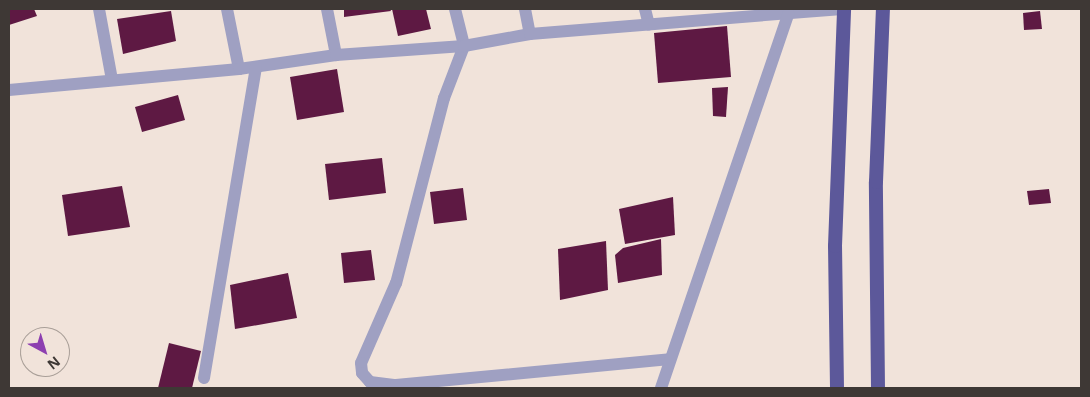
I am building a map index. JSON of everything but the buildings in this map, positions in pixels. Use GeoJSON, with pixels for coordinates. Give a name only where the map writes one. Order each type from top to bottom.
{"type":"FeatureCollection","features":[{"type":"Feature","properties":{"kind":"highway"},"geometry":{"type":"LineString","coordinates":[[837,388],[836,246],[843,9]]}},
{"type":"Feature","properties":{"kind":"highway"},"geometry":{"type":"LineString","coordinates":[[878,388],[876,182],[883,9]]}},
{"type":"Feature","properties":{"kind":"street"},"geometry":{"type":"LineString","coordinates":[[99,9],[112,80]]}},
{"type":"Feature","properties":{"kind":"street"},"geometry":{"type":"LineString","coordinates":[[227,9],[239,69]]}},
{"type":"Feature","properties":{"kind":"street"},"geometry":{"type":"LineString","coordinates":[[327,9],[336,55]]}},
{"type":"Feature","properties":{"kind":"street"},"geometry":{"type":"LineString","coordinates":[[455,9],[464,46],[444,98],[396,282],[361,362],[362,373],[370,382],[396,385],[670,359]]}},
{"type":"Feature","properties":{"kind":"street"},"geometry":{"type":"LineString","coordinates":[[525,9],[530,34]]}},
{"type":"Feature","properties":{"kind":"street"},"geometry":{"type":"LineString","coordinates":[[645,9],[649,26]]}},
{"type":"Feature","properties":{"kind":"street"},"geometry":{"type":"LineString","coordinates":[[9,90],[239,69],[336,55],[464,46],[530,34],[649,26],[843,9]]}},
{"type":"Feature","properties":{"kind":"street"},"geometry":{"type":"LineString","coordinates":[[661,388],[788,14]]}},
{"type":"Feature","properties":{"kind":"street"},"geometry":{"type":"LineString","coordinates":[[204,378],[256,67]]}}]}
